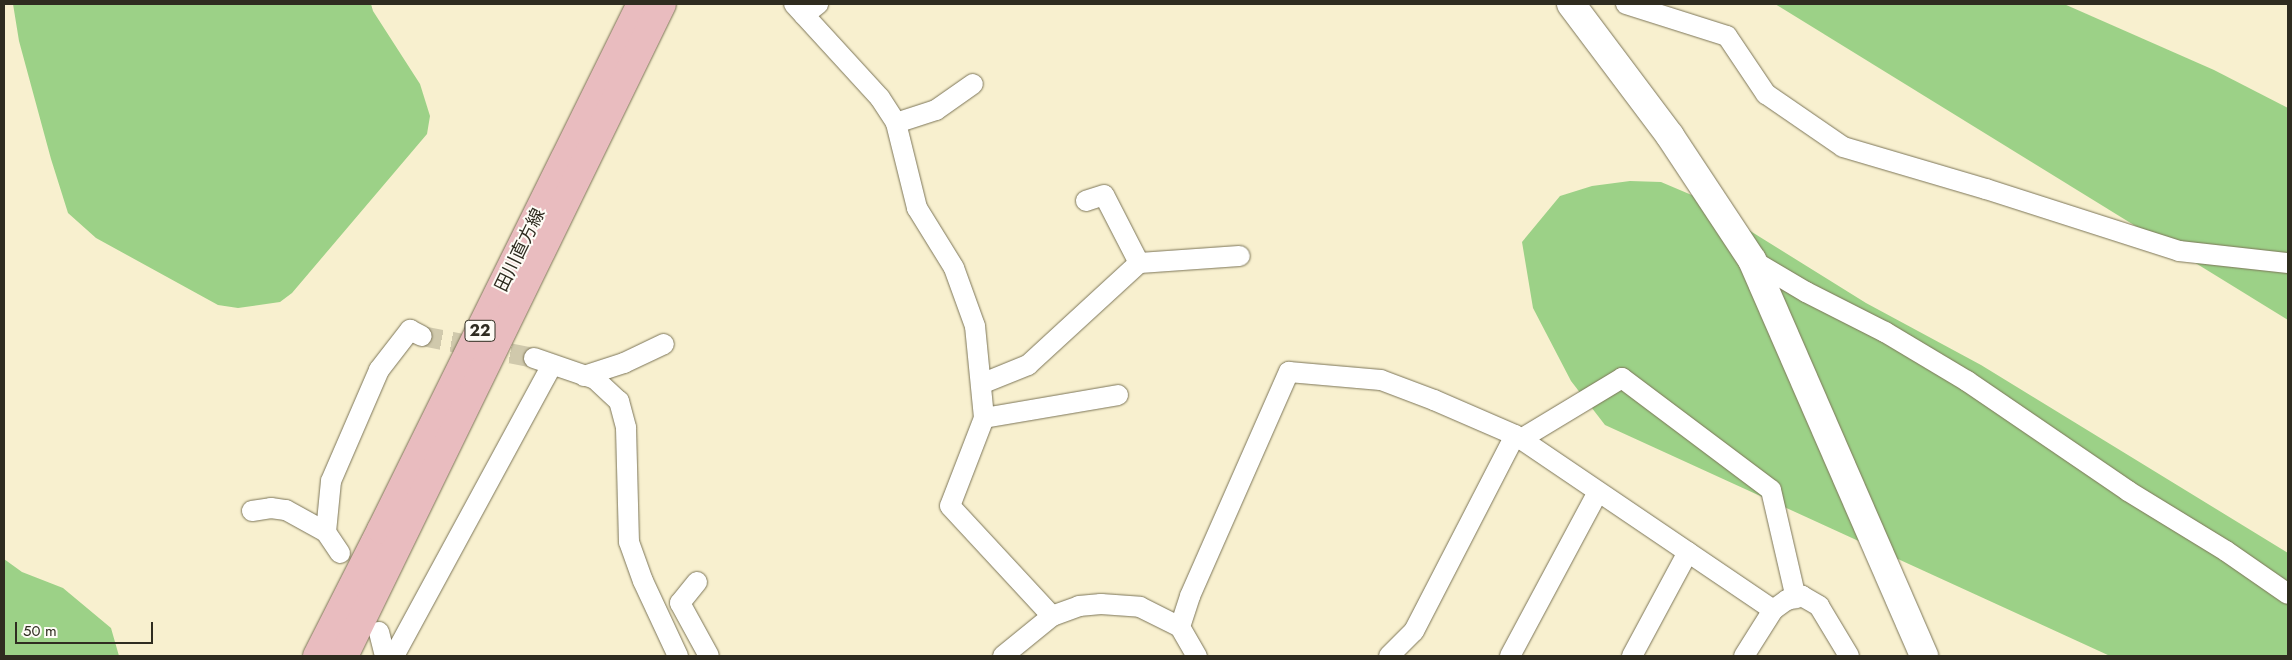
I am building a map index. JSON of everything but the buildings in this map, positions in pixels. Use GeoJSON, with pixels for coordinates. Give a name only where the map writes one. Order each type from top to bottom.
{"type":"FeatureCollection","features":[{"type":"Feature","properties":{"kind":"main road","name":"田川直方線"},"geometry":{"type":"LineString","coordinates":[[316,656],[381,530],[641,4]]}},
{"type":"Feature","properties":{"kind":"main road","name":"田川直方線"},"geometry":{"type":"LineString","coordinates":[[344,656],[662,4]]}},
{"type":"Feature","properties":{"kind":"street"},"geometry":{"type":"LineString","coordinates":[[1571,4],[1670,136],[1752,260],[1924,656]]}},
{"type":"Feature","properties":{"kind":"street"},"geometry":{"type":"LineString","coordinates":[[1626,4],[1727,36],[1766,94],[1843,147],[1986,189],[2179,251],[2288,263]]}},
{"type":"Feature","properties":{"kind":"street"},"geometry":{"type":"LineString","coordinates":[[806,8],[880,98],[896,123],[917,208],[954,268],[975,326],[984,418],[950,506],[1052,616]]}},
{"type":"Feature","properties":{"kind":"street"},"geometry":{"type":"LineString","coordinates":[[896,123],[936,110],[973,84]]}},
{"type":"Feature","properties":{"kind":"street"},"geometry":{"type":"LineString","coordinates":[[1086,201],[1104,195],[1139,263]]}},
{"type":"Feature","properties":{"kind":"street"},"geometry":{"type":"LineString","coordinates":[[981,384],[1028,365],[1139,263],[1240,256]]}},
{"type":"Feature","properties":{"kind":"street"},"geometry":{"type":"LineString","coordinates":[[1752,260],[1806,292],[1885,332],[1967,381],[2128,490],[2226,551],[2288,594]]}},
{"type":"Feature","properties":{"kind":"street"},"geometry":{"type":"LineString","coordinates":[[326,532],[331,481],[379,370],[410,330],[422,336]]}},
{"type":"Feature","properties":{"kind":"street"},"geometry":{"type":"LineString","coordinates":[[584,376],[624,363],[664,344]]}},
{"type":"Feature","properties":{"kind":"street"},"geometry":{"type":"LineString","coordinates":[[394,656],[543,362],[595,380],[619,401],[626,428],[629,542],[643,581],[678,656]]}},
{"type":"Feature","properties":{"kind":"street"},"geometry":{"type":"LineString","coordinates":[[1180,627],[1190,596],[1289,372],[1381,380],[1434,400],[1518,437],[1773,610]]}},
{"type":"Feature","properties":{"kind":"street"},"geometry":{"type":"LineString","coordinates":[[1389,656],[1414,632],[1518,437],[1622,378],[1771,490],[1796,598]]}},
{"type":"Feature","properties":{"kind":"street"},"geometry":{"type":"LineString","coordinates":[[984,418],[1118,395]]}},
{"type":"Feature","properties":{"kind":"street"},"geometry":{"type":"LineString","coordinates":[[1510,656],[1598,492]]}},
{"type":"Feature","properties":{"kind":"street"},"geometry":{"type":"LineString","coordinates":[[252,511],[271,508],[286,510],[326,532],[340,553]]}},
{"type":"Feature","properties":{"kind":"street"},"geometry":{"type":"LineString","coordinates":[[1632,656],[1688,552]]}},
{"type":"Feature","properties":{"kind":"street"},"geometry":{"type":"LineString","coordinates":[[697,582],[680,604],[709,656]]}},
{"type":"Feature","properties":{"kind":"street"},"geometry":{"type":"LineString","coordinates":[[1744,656],[1773,610],[1787,600],[1802,596],[1819,606],[1849,656]]}},
{"type":"Feature","properties":{"kind":"street"},"geometry":{"type":"LineString","coordinates":[[1003,656],[1052,616],[1079,606],[1102,604],[1140,607],[1180,627],[1197,656]]}},
{"type":"Feature","properties":{"kind":"street"},"geometry":{"type":"LineString","coordinates":[[379,632],[385,656]]}},
{"type":"Feature","properties":{"kind":"green space"},"geometry":{"type":"Polygon","coordinates":[[[13,4],[371,4],[373,11],[420,84],[430,116],[427,134],[292,293],[280,302],[238,308],[218,305],[96,238],[68,213],[51,159],[19,41],[13,4]]]}},
{"type":"Feature","properties":{"kind":"green space"},"geometry":{"type":"Polygon","coordinates":[[[1775,4],[2064,4],[2214,70],[2288,108],[2288,320],[1775,4]]]}},
{"type":"Feature","properties":{"kind":"green space"},"geometry":{"type":"Polygon","coordinates":[[[1630,181],[1661,182],[1694,196],[1866,303],[1981,365],[2288,553],[2288,656],[2110,656],[1605,425],[1571,381],[1533,308],[1522,242],[1560,196],[1592,186],[1630,181]]]}},
{"type":"Feature","properties":{"kind":"green space"},"geometry":{"type":"Polygon","coordinates":[[[4,559],[22,572],[63,588],[111,628],[119,656],[4,656],[4,559]]]}},
{"type":"Feature","properties":{"kind":"tunnel"},"geometry":{"type":"LineString","coordinates":[[422,336],[534,358]]}}]}
